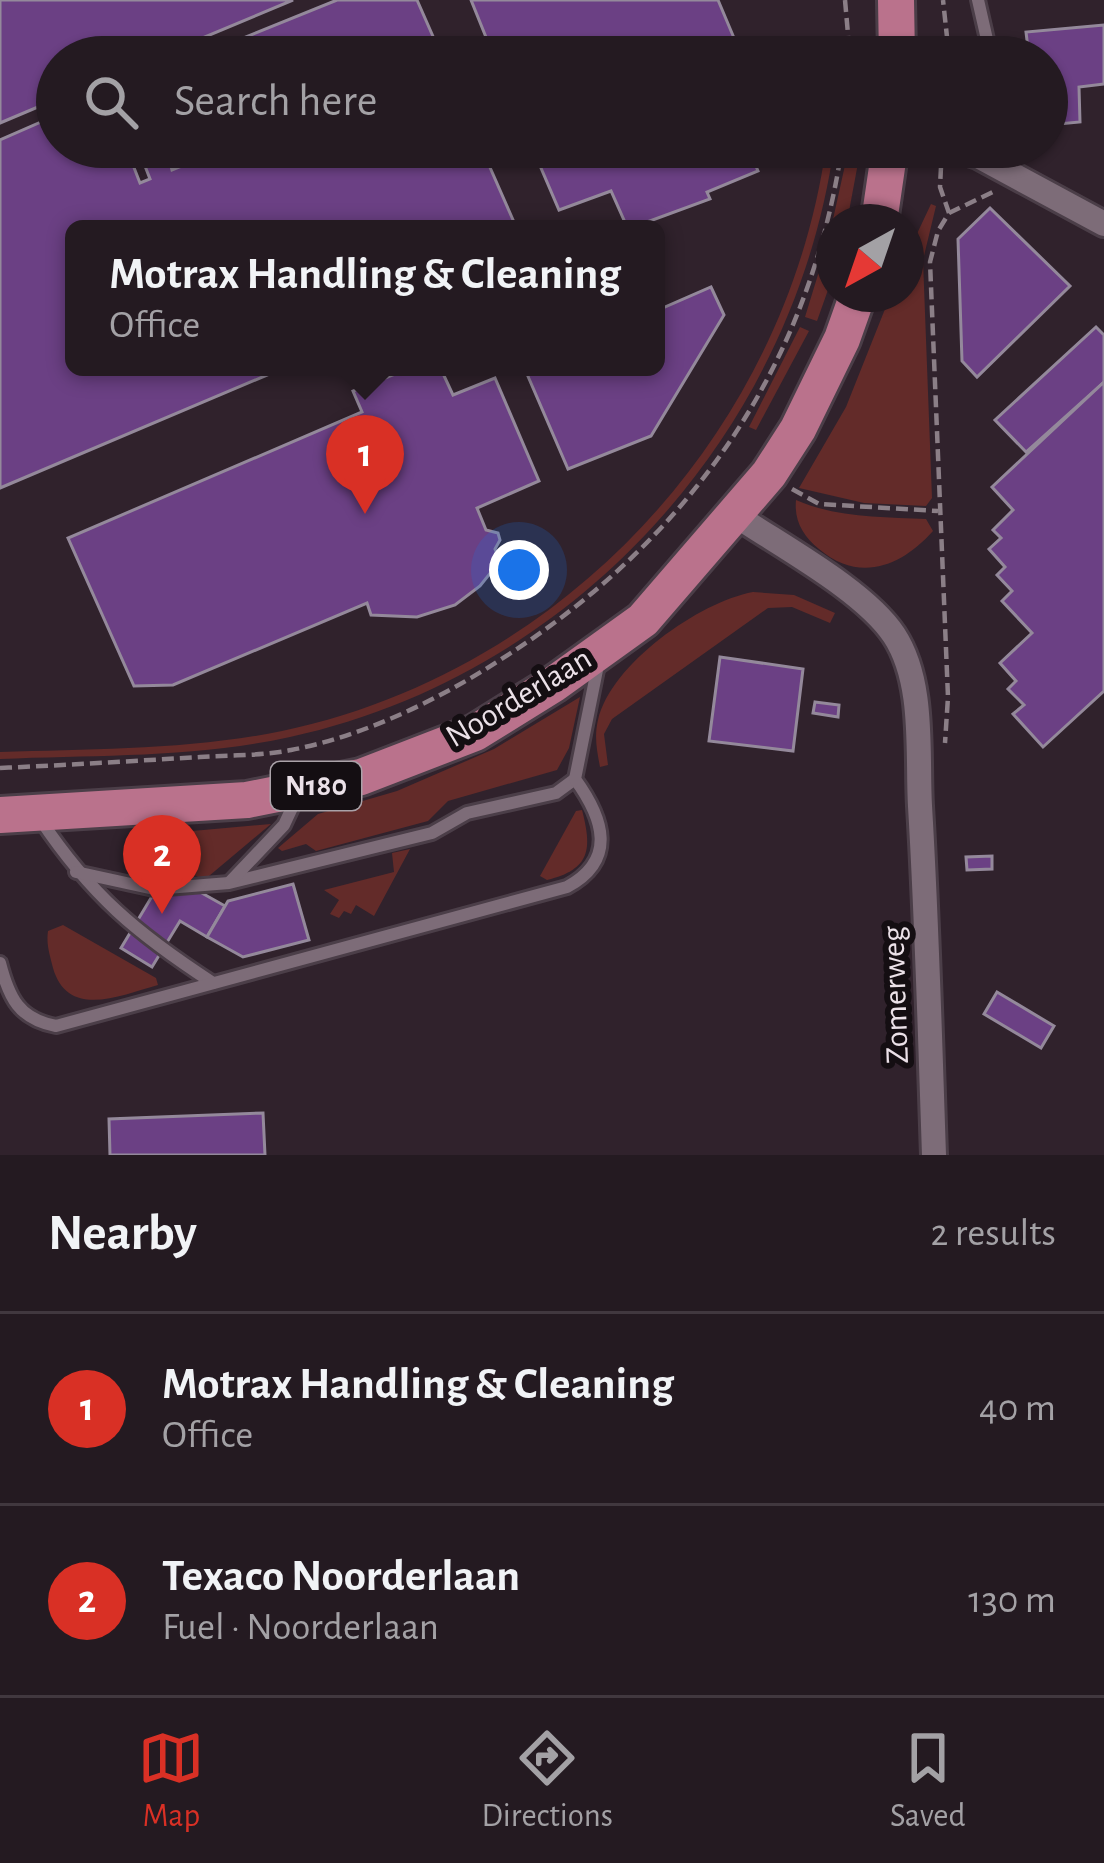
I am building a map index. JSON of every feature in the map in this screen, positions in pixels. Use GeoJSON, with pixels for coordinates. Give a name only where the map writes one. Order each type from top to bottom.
{"type":"FeatureCollection","features":[{"type":"Feature","properties":{"kind":"main road"},"geometry":{"type":"LineString","coordinates":[[896,0],[897,36]]}},
{"type":"Feature","properties":{"kind":"main road"},"geometry":{"type":"LineString","coordinates":[[882,204],[887,168]]}},
{"type":"Feature","properties":{"kind":"main road","name":"Noorderlaan"},"geometry":{"type":"LineString","coordinates":[[18,814],[224,802],[300,789],[361,777],[475,733],[643,620],[770,474],[798,429],[852,312]]}},
{"type":"Feature","properties":{"kind":"street"},"geometry":{"type":"LineString","coordinates":[[1004,168],[1104,224]]}},
{"type":"Feature","properties":{"kind":"street","name":"Zomerweg"},"geometry":{"type":"LineString","coordinates":[[734,514],[868,604],[896,637],[909,669],[922,832],[934,1155]]}},
{"type":"Feature","properties":{"kind":"lane"},"geometry":{"type":"LineString","coordinates":[[978,0],[986,36]]}},
{"type":"Feature","properties":{"kind":"lane"},"geometry":{"type":"LineString","coordinates":[[76,872],[154,889],[230,883],[432,833],[467,813],[556,793],[575,779],[601,651]]}},
{"type":"Feature","properties":{"kind":"lane"},"geometry":{"type":"LineString","coordinates":[[0,963],[8,997],[33,1022],[56,1026],[567,887],[587,876],[602,842],[592,802],[575,779]]}},
{"type":"Feature","properties":{"kind":"lane"},"geometry":{"type":"LineString","coordinates":[[230,883],[284,825],[300,789]]}},
{"type":"Feature","properties":{"kind":"lane"},"geometry":{"type":"LineString","coordinates":[[18,814],[147,939],[213,983]]}},
{"type":"Feature","properties":{"kind":"path"},"geometry":{"type":"LineString","coordinates":[[845,0],[848,36]]}},
{"type":"Feature","properties":{"kind":"path"},"geometry":{"type":"LineString","coordinates":[[943,0],[946,36]]}},
{"type":"Feature","properties":{"kind":"path"},"geometry":{"type":"LineString","coordinates":[[0,768],[290,751],[355,731],[452,691],[554,626],[658,536],[728,445],[760,392],[808,285],[839,168]]}},
{"type":"Feature","properties":{"kind":"path"},"geometry":{"type":"LineString","coordinates":[[944,168],[940,187],[949,213]]}},
{"type":"Feature","properties":{"kind":"path"},"geometry":{"type":"LineString","coordinates":[[945,745],[948,697],[929,262],[949,213],[1024,181]]}},
{"type":"Feature","properties":{"kind":"path"},"geometry":{"type":"LineString","coordinates":[[728,445],[819,504],[939,511]]}},
{"type":"Feature","properties":{"kind":"shaded area"},"geometry":{"type":"Polygon","coordinates":[[[821,168],[829,168],[822,204],[816,204],[811,252],[772,352],[719,443],[653,526],[576,599],[489,659],[393,706],[290,737],[182,752],[0,759],[0,752],[177,745],[282,731],[385,701],[480,655],[568,595],[645,524],[711,441],[764,350],[803,252],[821,168]]]}},
{"type":"Feature","properties":{"kind":"shaded area"},"geometry":{"type":"Polygon","coordinates":[[[844,168],[857,168],[850,204],[836,204],[844,168]]]}},
{"type":"Feature","properties":{"kind":"shaded area"},"geometry":{"type":"Polygon","coordinates":[[[931,204],[936,206],[924,256],[924,219],[931,204]]]}},
{"type":"Feature","properties":{"kind":"shaded area"},"geometry":{"type":"Polygon","coordinates":[[[816,281],[816,312],[820,312],[817,321],[805,317],[816,281]]]}},
{"type":"Feature","properties":{"kind":"shaded area"},"geometry":{"type":"Polygon","coordinates":[[[924,286],[932,498],[926,506],[864,503],[799,488],[846,407],[884,312],[924,312],[924,286]]]}},
{"type":"Feature","properties":{"kind":"shaded area"},"geometry":{"type":"Polygon","coordinates":[[[800,327],[809,331],[756,430],[749,427],[800,327]]]}},
{"type":"Feature","properties":{"kind":"shaded area"},"geometry":{"type":"Polygon","coordinates":[[[796,500],[844,513],[926,519],[933,531],[893,561],[864,568],[849,566],[808,539],[798,521],[796,500]]]}},
{"type":"Feature","properties":{"kind":"shaded area"},"geometry":{"type":"Polygon","coordinates":[[[753,592],[794,595],[835,613],[830,623],[792,607],[768,608],[612,719],[604,734],[608,765],[600,767],[598,720],[620,678],[684,622],[753,592]]]}},
{"type":"Feature","properties":{"kind":"shaded area"},"geometry":{"type":"Polygon","coordinates":[[[580,697],[569,748],[557,770],[448,801],[428,821],[316,851],[306,844],[278,848],[318,814],[397,791],[494,749],[580,697]]]}},
{"type":"Feature","properties":{"kind":"shaded area"},"geometry":{"type":"Polygon","coordinates":[[[582,810],[585,856],[572,870],[547,880],[540,876],[576,811],[582,810]]]}},
{"type":"Feature","properties":{"kind":"shaded area"},"geometry":{"type":"Polygon","coordinates":[[[271,824],[209,876],[200,878],[143,848],[137,836],[271,824]]]}},
{"type":"Feature","properties":{"kind":"shaded area"},"geometry":{"type":"Polygon","coordinates":[[[410,849],[374,916],[356,905],[351,914],[344,911],[339,918],[330,914],[339,900],[324,890],[394,872],[392,853],[410,849]]]}},
{"type":"Feature","properties":{"kind":"shaded area"},"geometry":{"type":"Polygon","coordinates":[[[63,925],[156,978],[158,985],[97,1000],[71,994],[60,984],[48,945],[48,931],[63,925]]]}},
{"type":"Feature","properties":{"kind":"building"},"geometry":{"type":"Polygon","coordinates":[[[0,0],[293,0],[207,36],[36,36],[36,108],[0,123],[0,0]]]}},
{"type":"Feature","properties":{"kind":"building"},"geometry":{"type":"Polygon","coordinates":[[[337,0],[417,0],[433,36],[248,36],[337,0]]]}},
{"type":"Feature","properties":{"kind":"building"},"geometry":{"type":"Polygon","coordinates":[[[471,0],[718,0],[733,36],[486,36],[471,0]]]}},
{"type":"Feature","properties":{"kind":"building"},"geometry":{"type":"Polygon","coordinates":[[[1104,25],[1104,84],[1079,87],[1080,122],[1068,123],[1068,36],[1026,36],[1026,32],[1104,25]]]}},
{"type":"Feature","properties":{"kind":"building"},"geometry":{"type":"Polygon","coordinates":[[[36,124],[36,168],[134,168],[140,183],[150,179],[146,168],[490,168],[513,220],[65,220],[65,376],[265,376],[0,488],[0,140],[36,124]]]}},
{"type":"Feature","properties":{"kind":"building"},"geometry":{"type":"Polygon","coordinates":[[[541,168],[758,171],[707,192],[710,199],[653,220],[624,220],[611,191],[559,210],[541,168]]]}},
{"type":"Feature","properties":{"kind":"building"},"geometry":{"type":"Polygon","coordinates":[[[990,208],[1070,286],[977,377],[962,361],[958,239],[990,208]]]}},
{"type":"Feature","properties":{"kind":"building"},"geometry":{"type":"Polygon","coordinates":[[[711,287],[724,315],[651,436],[568,469],[528,376],[665,376],[665,307],[711,287]]]}},
{"type":"Feature","properties":{"kind":"building"},"geometry":{"type":"Polygon","coordinates":[[[1096,327],[1104,335],[1104,382],[1026,452],[995,420],[1096,327]]]}},
{"type":"Feature","properties":{"kind":"building"},"geometry":{"type":"Polygon","coordinates":[[[390,376],[444,376],[453,395],[495,378],[539,481],[477,508],[486,530],[498,533],[495,549],[500,561],[480,586],[455,605],[417,617],[371,615],[367,603],[173,685],[134,686],[68,538],[362,412],[353,391],[390,376]]]}},
{"type":"Feature","properties":{"kind":"building"},"geometry":{"type":"Polygon","coordinates":[[[1104,382],[1104,691],[1043,747],[1013,714],[1024,705],[1008,689],[1016,681],[1000,663],[1032,633],[1002,601],[1012,591],[997,575],[1005,567],[989,549],[1001,538],[993,530],[1013,510],[992,487],[1104,382]]]}},
{"type":"Feature","properties":{"kind":"building"},"geometry":{"type":"Polygon","coordinates":[[[720,657],[803,669],[793,751],[709,741],[720,657]]]}},
{"type":"Feature","properties":{"kind":"building"},"geometry":{"type":"Polygon","coordinates":[[[815,702],[839,705],[838,717],[813,713],[815,702]]]}},
{"type":"Feature","properties":{"kind":"building"},"geometry":{"type":"Polygon","coordinates":[[[992,856],[992,869],[967,870],[966,857],[992,856]]]}},
{"type":"Feature","properties":{"kind":"building"},"geometry":{"type":"Polygon","coordinates":[[[166,873],[225,906],[207,937],[180,921],[152,967],[121,948],[166,873]]]}},
{"type":"Feature","properties":{"kind":"building"},"geometry":{"type":"Polygon","coordinates":[[[293,884],[309,940],[243,957],[207,937],[228,901],[293,884]]]}},
{"type":"Feature","properties":{"kind":"building"},"geometry":{"type":"Polygon","coordinates":[[[997,992],[1054,1026],[1041,1048],[984,1014],[997,992]]]}},
{"type":"Feature","properties":{"kind":"building"},"geometry":{"type":"Polygon","coordinates":[[[263,1113],[265,1155],[110,1155],[109,1119],[263,1113]]]}},
{"type":"Feature","properties":{"kind":"place","name":"Motrax Handling & Cleaning"},"geometry":{"type":"Point","coordinates":[365,514]}},
{"type":"Feature","properties":{"kind":"place","name":"Texaco Noorderlaan"},"geometry":{"type":"Point","coordinates":[162,914]}}]}
